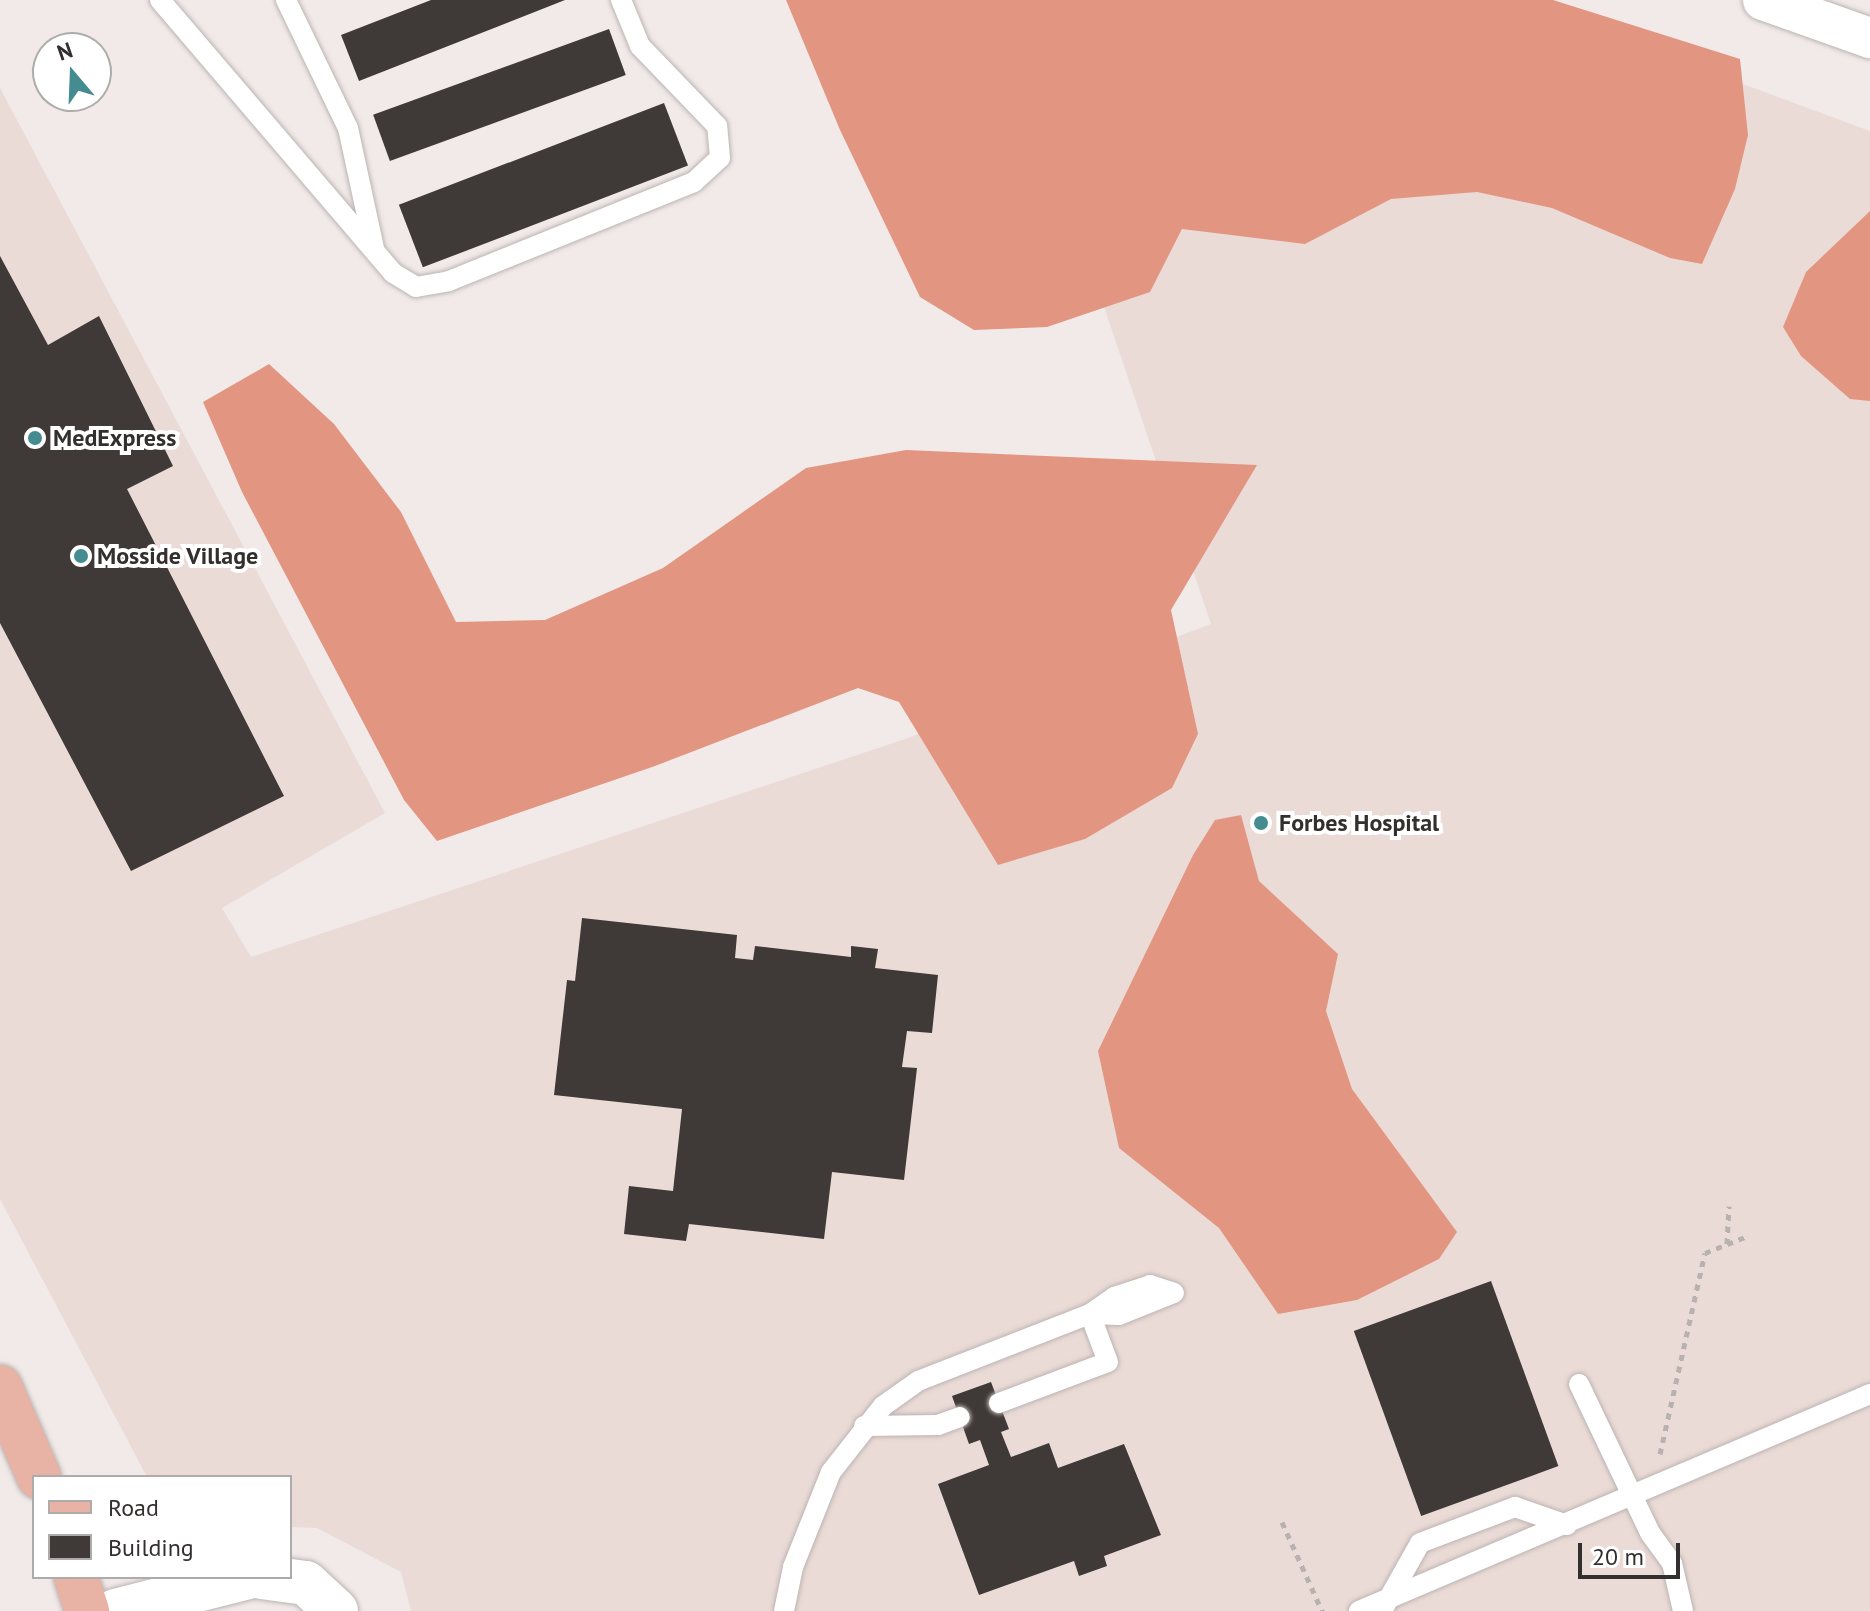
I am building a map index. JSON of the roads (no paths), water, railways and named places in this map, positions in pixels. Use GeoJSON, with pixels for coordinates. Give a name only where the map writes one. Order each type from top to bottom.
{"type":"FeatureCollection","features":[{"type":"Feature","properties":{"kind":"main road"},"geometry":{"type":"LineString","coordinates":[[0,1387],[38,1475]]}},
{"type":"Feature","properties":{"kind":"main road"},"geometry":{"type":"LineString","coordinates":[[77,1579],[87,1611]]}},
{"type":"Feature","properties":{"kind":"street"},"geometry":{"type":"LineString","coordinates":[[1763,0],[1870,38]]}},
{"type":"Feature","properties":{"kind":"street"},"geometry":{"type":"LineString","coordinates":[[115,1611],[240,1579]]}},
{"type":"Feature","properties":{"kind":"street"},"geometry":{"type":"LineString","coordinates":[[276,1579],[306,1583],[336,1611]]}},
{"type":"Feature","properties":{"kind":"lane"},"geometry":{"type":"LineString","coordinates":[[160,0],[393,273],[416,287],[449,281],[694,182],[720,158],[717,126],[640,46],[621,0]]}},
{"type":"Feature","properties":{"kind":"lane"},"geometry":{"type":"LineString","coordinates":[[286,0],[348,128],[375,252]]}},
{"type":"Feature","properties":{"kind":"lane"},"geometry":{"type":"LineString","coordinates":[[784,1611],[793,1567],[831,1472],[864,1426],[918,1381],[1090,1314],[1108,1362],[999,1403]]}},
{"type":"Feature","properties":{"kind":"lane"},"geometry":{"type":"LineString","coordinates":[[1579,1384],[1633,1498],[1672,1563],[1683,1611]]}},
{"type":"Feature","properties":{"kind":"lane"},"geometry":{"type":"LineString","coordinates":[[1359,1611],[1384,1606],[1870,1394]]}},
{"type":"Feature","properties":{"kind":"lane"},"geometry":{"type":"LineString","coordinates":[[864,1426],[938,1425],[960,1417]]}},
{"type":"Feature","properties":{"kind":"lane"},"geometry":{"type":"LineString","coordinates":[[1384,1606],[1420,1543],[1515,1507],[1567,1525]]}},
{"type":"Feature","properties":{"kind":"place","name":"MedExpress"},"geometry":{"type":"Point","coordinates":[35,438]}},
{"type":"Feature","properties":{"kind":"place","name":"Mosside Village"},"geometry":{"type":"Point","coordinates":[81,556]}},
{"type":"Feature","properties":{"kind":"place","name":"Forbes Hospital"},"geometry":{"type":"Point","coordinates":[1261,823]}}]}
